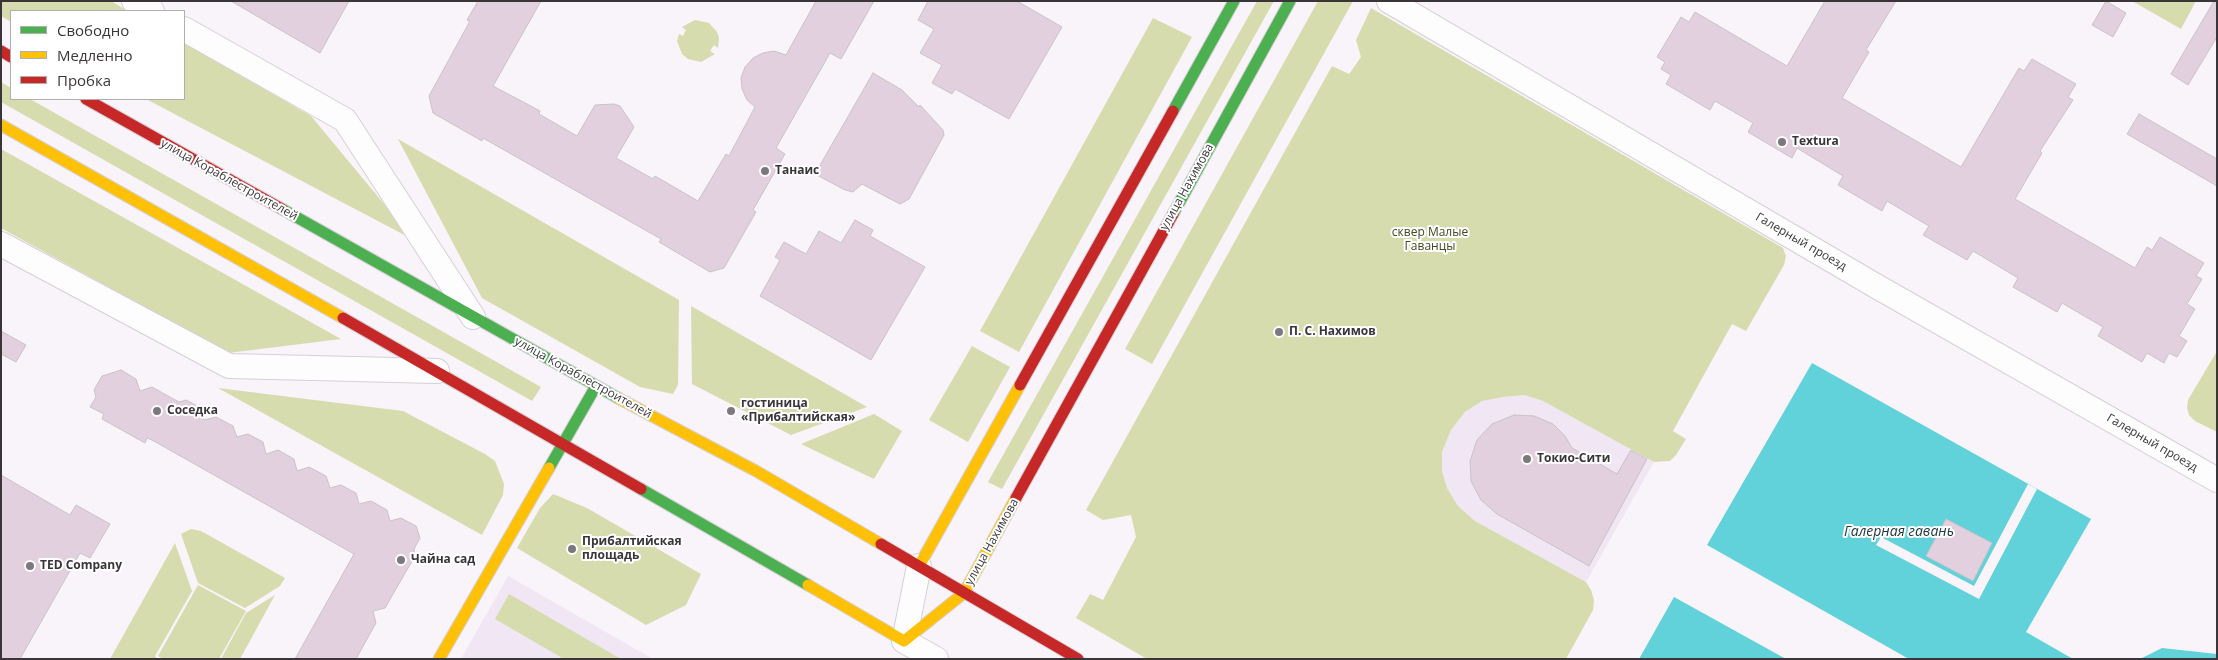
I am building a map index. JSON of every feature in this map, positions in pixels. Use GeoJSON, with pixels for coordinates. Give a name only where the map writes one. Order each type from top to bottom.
{"type":"FeatureCollection","features":[{"type":"Feature","properties":{"kind":"main road"},"geometry":{"type":"LineString","coordinates":[[920,566],[1234,1]]}},
{"type":"Feature","properties":{"kind":"main road","name":"улица Нахимова"},"geometry":{"type":"LineString","coordinates":[[904,641],[964,593],[1290,1]]}},
{"type":"Feature","properties":{"kind":"main road","name":"улица Кораблестроителей"},"geometry":{"type":"LineString","coordinates":[[88,100],[596,386],[756,471],[1078,659]]}},
{"type":"Feature","properties":{"kind":"main road"},"geometry":{"type":"LineString","coordinates":[[1,125],[437,371],[904,641]]}},
{"type":"Feature","properties":{"kind":"main road"},"geometry":{"type":"LineString","coordinates":[[439,659],[596,386]]}},
{"type":"Feature","properties":{"kind":"street"},"geometry":{"type":"LineString","coordinates":[[134,1],[150,10]]}},
{"type":"Feature","properties":{"kind":"street","name":"Галерный проезд"},"geometry":{"type":"LineString","coordinates":[[1389,1],[1868,281],[2216,479]]}},
{"type":"Feature","properties":{"kind":"street"},"geometry":{"type":"LineString","coordinates":[[185,31],[345,120],[473,317]]}},
{"type":"Feature","properties":{"kind":"street"},"geometry":{"type":"LineString","coordinates":[[1,244],[229,366],[437,371]]}},
{"type":"Feature","properties":{"kind":"street"},"geometry":{"type":"LineString","coordinates":[[920,566],[904,641],[936,659]]}},
{"type":"Feature","properties":{"kind":"shaded area"},"geometry":{"type":"Polygon","coordinates":[[[1524,395],[1543,401],[1654,462],[1586,582],[1475,521],[1458,506],[1447,488],[1442,471],[1442,452],[1451,430],[1465,412],[1482,401],[1524,395]]]}},
{"type":"Feature","properties":{"kind":"shaded area"},"geometry":{"type":"Polygon","coordinates":[[[508,576],[653,659],[461,659],[508,576]]]}},
{"type":"Feature","properties":{"kind":"green space"},"geometry":{"type":"Polygon","coordinates":[[[1,1],[111,1],[126,10],[10,10],[10,21],[1,16],[1,1]]]}},
{"type":"Feature","properties":{"kind":"green space"},"geometry":{"type":"Polygon","coordinates":[[[1257,1],[1274,1],[1002,489],[988,482],[1257,1]]]}},
{"type":"Feature","properties":{"kind":"green space"},"geometry":{"type":"Polygon","coordinates":[[[1318,1],[1353,1],[1152,364],[1125,349],[1318,1]]]}},
{"type":"Feature","properties":{"kind":"green space"},"geometry":{"type":"Polygon","coordinates":[[[2132,1],[2196,1],[2181,29],[2132,1]]]}},
{"type":"Feature","properties":{"kind":"green space","name":"сквер Малые Гаванцы"},"geometry":{"type":"Polygon","coordinates":[[[1371,8],[1783,248],[1786,256],[1784,265],[1746,331],[1732,324],[1673,431],[1686,439],[1670,461],[1654,462],[1543,401],[1524,395],[1482,401],[1465,412],[1451,430],[1442,452],[1442,471],[1447,488],[1458,506],[1475,521],[1586,582],[1591,590],[1594,600],[1593,610],[1566,659],[1147,659],[1076,618],[1090,594],[1103,600],[1136,537],[1131,515],[1103,520],[1086,510],[1332,66],[1349,74],[1361,57],[1356,40],[1371,8]]]}},
{"type":"Feature","properties":{"kind":"green space"},"geometry":{"type":"Polygon","coordinates":[[[1153,18],[1192,37],[1019,352],[980,331],[1153,18]]]}},
{"type":"Feature","properties":{"kind":"green space"},"geometry":{"type":"Polygon","coordinates":[[[695,20],[709,23],[717,32],[719,38],[718,48],[714,45],[710,51],[715,54],[701,62],[688,59],[682,54],[677,41],[679,34],[683,36],[686,30],[682,27],[695,20]]]}},
{"type":"Feature","properties":{"kind":"green space"},"geometry":{"type":"Polygon","coordinates":[[[185,44],[311,116],[414,240],[148,100],[185,100],[185,44]]]}},
{"type":"Feature","properties":{"kind":"green space"},"geometry":{"type":"Polygon","coordinates":[[[1,82],[10,87],[10,100],[32,100],[541,387],[532,401],[1,102],[1,82]]]}},
{"type":"Feature","properties":{"kind":"green space"},"geometry":{"type":"Polygon","coordinates":[[[398,139],[679,300],[678,385],[673,394],[640,387],[482,298],[398,139]]]}},
{"type":"Feature","properties":{"kind":"green space"},"geometry":{"type":"Polygon","coordinates":[[[1,149],[341,339],[228,353],[1,228],[1,149]]]}},
{"type":"Feature","properties":{"kind":"green space"},"geometry":{"type":"Polygon","coordinates":[[[691,306],[867,407],[791,435],[692,384],[691,306]]]}},
{"type":"Feature","properties":{"kind":"green space"},"geometry":{"type":"Polygon","coordinates":[[[972,346],[1010,367],[968,442],[929,420],[972,346]]]}},
{"type":"Feature","properties":{"kind":"green space"},"geometry":{"type":"Polygon","coordinates":[[[2217,351],[2217,432],[2195,421],[2189,415],[2187,408],[2188,400],[2217,351]]]}},
{"type":"Feature","properties":{"kind":"green space"},"geometry":{"type":"Polygon","coordinates":[[[218,388],[403,411],[495,461],[504,484],[503,495],[482,535],[218,388]]]}},
{"type":"Feature","properties":{"kind":"green space"},"geometry":{"type":"Polygon","coordinates":[[[874,414],[902,431],[874,479],[801,444],[874,414]]]}},
{"type":"Feature","properties":{"kind":"green space"},"geometry":{"type":"Polygon","coordinates":[[[553,494],[587,508],[701,574],[686,605],[646,625],[517,548],[540,508],[553,494]]]}},
{"type":"Feature","properties":{"kind":"green space"},"geometry":{"type":"Polygon","coordinates":[[[191,529],[201,531],[285,578],[280,586],[245,608],[198,583],[181,534],[191,529]]]}},
{"type":"Feature","properties":{"kind":"green space"},"geometry":{"type":"Polygon","coordinates":[[[175,543],[192,591],[155,656],[157,659],[110,659],[175,543]]]}},
{"type":"Feature","properties":{"kind":"green space"},"geometry":{"type":"Polygon","coordinates":[[[198,585],[246,611],[219,659],[163,659],[158,656],[198,585]]]}},
{"type":"Feature","properties":{"kind":"green space"},"geometry":{"type":"Polygon","coordinates":[[[509,594],[621,659],[564,659],[495,619],[509,594]]]}},
{"type":"Feature","properties":{"kind":"green space"},"geometry":{"type":"Polygon","coordinates":[[[275,595],[240,659],[221,659],[246,613],[275,595]]]}},
{"type":"Feature","properties":{"kind":"water","name":"Галерная гавань"},"geometry":{"type":"Polygon","coordinates":[[[1812,363],[2091,519],[2026,632],[2073,659],[1909,659],[1707,545],[1812,363]]]}},
{"type":"Feature","properties":{"kind":"water"},"geometry":{"type":"Polygon","coordinates":[[[1674,597],[1786,659],[1639,659],[1674,597]]]}},
{"type":"Feature","properties":{"kind":"water"},"geometry":{"type":"Polygon","coordinates":[[[2162,648],[2217,654],[2217,659],[2140,659],[2162,648]]]}},
{"type":"Feature","properties":{"kind":"pier"},"geometry":{"type":"Polygon","coordinates":[[[2028,484],[2037,489],[1979,599],[1876,545],[1881,537],[1974,586],[2028,484]]]}},
{"type":"Feature","properties":{"kind":"building"},"geometry":{"type":"Polygon","coordinates":[[[231,1],[349,1],[320,53],[231,1]]]}},
{"type":"Feature","properties":{"kind":"building"},"geometry":{"type":"Polygon","coordinates":[[[478,1],[541,1],[493,86],[540,111],[539,114],[577,136],[595,105],[614,104],[620,106],[634,127],[616,158],[653,179],[655,176],[698,201],[726,154],[729,156],[755,107],[747,100],[742,89],[741,78],[745,67],[753,58],[763,53],[774,51],[786,55],[816,1],[874,1],[841,59],[830,53],[776,148],[785,154],[753,210],[756,212],[724,268],[710,272],[659,242],[661,239],[483,138],[482,141],[433,113],[429,96],[470,21],[467,20],[478,1]]]}},
{"type":"Feature","properties":{"kind":"building"},"geometry":{"type":"Polygon","coordinates":[[[928,1],[1017,1],[1062,27],[1009,119],[955,89],[952,94],[932,83],[942,65],[920,53],[934,29],[918,20],[928,1]]]}},
{"type":"Feature","properties":{"kind":"building"},"geometry":{"type":"Polygon","coordinates":[[[1825,1],[1896,1],[1866,50],[1869,52],[1842,98],[1961,167],[2019,68],[2024,71],[2032,59],[2076,84],[2068,97],[2073,100],[2040,151],[2042,153],[2015,199],[2135,268],[2147,247],[2152,250],[2160,237],[2204,263],[2196,276],[2202,279],[2187,304],[2195,309],[2179,336],[2187,341],[2177,357],[2169,353],[2164,363],[2147,353],[2142,362],[2098,336],[2103,327],[2062,303],[2057,312],[2013,287],[2018,278],[1973,251],[1967,260],[1923,235],[1929,226],[1887,201],[1882,211],[1838,185],[1843,176],[1797,148],[1792,158],[1748,132],[1753,123],[1715,101],[1710,110],[1666,84],[1671,75],[1661,69],[1665,62],[1657,57],[1681,17],[1689,22],[1695,12],[1787,66],[1825,1]]]}},
{"type":"Feature","properties":{"kind":"building"},"geometry":{"type":"Polygon","coordinates":[[[2106,1],[2126,13],[2113,37],[2092,25],[2106,1]]]}},
{"type":"Feature","properties":{"kind":"building"},"geometry":{"type":"Polygon","coordinates":[[[2214,1],[2217,1],[2217,37],[2188,85],[2171,74],[2214,1]]]}},
{"type":"Feature","properties":{"kind":"building"},"geometry":{"type":"Polygon","coordinates":[[[873,73],[902,90],[919,107],[920,105],[943,130],[944,135],[909,199],[900,204],[862,184],[853,192],[845,190],[815,174],[873,73]]]}},
{"type":"Feature","properties":{"kind":"building"},"geometry":{"type":"Polygon","coordinates":[[[2139,114],[2217,159],[2217,186],[2127,134],[2139,114]]]}},
{"type":"Feature","properties":{"kind":"building"},"geometry":{"type":"Polygon","coordinates":[[[855,220],[873,230],[870,236],[925,267],[871,360],[760,296],[780,260],[775,257],[784,242],[806,254],[819,231],[841,243],[855,220]]]}},
{"type":"Feature","properties":{"kind":"building"},"geometry":{"type":"Polygon","coordinates":[[[1,331],[26,345],[16,362],[1,354],[1,331]]]}},
{"type":"Feature","properties":{"kind":"building"},"geometry":{"type":"Polygon","coordinates":[[[121,370],[136,379],[140,391],[152,387],[179,402],[186,400],[201,408],[204,420],[216,417],[233,426],[237,437],[248,434],[263,442],[266,454],[278,450],[294,459],[297,471],[309,467],[326,476],[330,488],[341,485],[356,493],[359,504],[371,501],[387,510],[390,521],[401,518],[416,526],[420,538],[414,549],[415,556],[385,608],[373,611],[376,623],[356,659],[295,659],[354,554],[152,440],[147,438],[145,443],[102,419],[104,414],[90,407],[96,397],[94,390],[102,376],[121,370]]]}},
{"type":"Feature","properties":{"kind":"building"},"geometry":{"type":"Polygon","coordinates":[[[1514,415],[1534,416],[1553,424],[1565,436],[1572,448],[1617,474],[1631,450],[1647,459],[1589,566],[1497,514],[1481,500],[1471,481],[1470,461],[1477,440],[1492,424],[1514,415]]]}},
{"type":"Feature","properties":{"kind":"building"},"geometry":{"type":"Polygon","coordinates":[[[1,475],[70,515],[76,505],[110,524],[90,558],[80,553],[20,659],[1,659],[1,475]]]}},
{"type":"Feature","properties":{"kind":"building"},"geometry":{"type":"Polygon","coordinates":[[[1946,519],[1992,543],[1973,581],[1926,556],[1946,519]]]}},
{"type":"Feature","properties":{"kind":"traffic: fast"},"geometry":{"type":"LineString","coordinates":[[1173,111],[1234,1]]}},
{"type":"Feature","properties":{"kind":"traffic: fast"},"geometry":{"type":"LineString","coordinates":[[1173,214],[1290,1]]}},
{"type":"Feature","properties":{"kind":"traffic: fast"},"geometry":{"type":"LineString","coordinates":[[282,209],[618,398]]}},
{"type":"Feature","properties":{"kind":"traffic: fast"},"geometry":{"type":"LineString","coordinates":[[549,468],[596,386]]}},
{"type":"Feature","properties":{"kind":"traffic: fast"},"geometry":{"type":"LineString","coordinates":[[641,489],[808,585]]}},
{"type":"Feature","properties":{"kind":"traffic: slow"},"geometry":{"type":"LineString","coordinates":[[1,125],[343,318]]}},
{"type":"Feature","properties":{"kind":"traffic: slow"},"geometry":{"type":"LineString","coordinates":[[919,566],[1020,385]]}},
{"type":"Feature","properties":{"kind":"traffic: slow"},"geometry":{"type":"LineString","coordinates":[[618,398],[756,471],[881,544]]}},
{"type":"Feature","properties":{"kind":"traffic: slow"},"geometry":{"type":"LineString","coordinates":[[439,659],[549,468]]}},
{"type":"Feature","properties":{"kind":"traffic: slow"},"geometry":{"type":"LineString","coordinates":[[808,585],[904,641],[964,593],[1016,498]]}},
{"type":"Feature","properties":{"kind":"traffic: jam"},"geometry":{"type":"LineString","coordinates":[[1,51],[10,56]]}},
{"type":"Feature","properties":{"kind":"traffic: jam"},"geometry":{"type":"LineString","coordinates":[[88,100],[282,209]]}},
{"type":"Feature","properties":{"kind":"traffic: jam"},"geometry":{"type":"LineString","coordinates":[[1020,385],[1173,111]]}},
{"type":"Feature","properties":{"kind":"traffic: jam"},"geometry":{"type":"LineString","coordinates":[[1016,498],[1173,214]]}},
{"type":"Feature","properties":{"kind":"traffic: jam"},"geometry":{"type":"LineString","coordinates":[[343,318],[641,489]]}},
{"type":"Feature","properties":{"kind":"traffic: jam"},"geometry":{"type":"LineString","coordinates":[[881,544],[1078,659]]}},
{"type":"Feature","properties":{"kind":"place","name":"Textura"},"geometry":{"type":"Point","coordinates":[1782,142]}},
{"type":"Feature","properties":{"kind":"place","name":"Танаис"},"geometry":{"type":"Point","coordinates":[765,171]}},
{"type":"Feature","properties":{"kind":"place","name":"П. С. Нахимов"},"geometry":{"type":"Point","coordinates":[1279,332]}},
{"type":"Feature","properties":{"kind":"place","name":"Соседка"},"geometry":{"type":"Point","coordinates":[157,411]}},
{"type":"Feature","properties":{"kind":"place","name":"гостиница «Прибалтийская»"},"geometry":{"type":"Point","coordinates":[731,411]}},
{"type":"Feature","properties":{"kind":"place","name":"Токио-Сити"},"geometry":{"type":"Point","coordinates":[1527,459]}},
{"type":"Feature","properties":{"kind":"place","name":"Прибалтийская площадь"},"geometry":{"type":"Point","coordinates":[572,549]}},
{"type":"Feature","properties":{"kind":"place","name":"Чайна сад"},"geometry":{"type":"Point","coordinates":[401,560]}},
{"type":"Feature","properties":{"kind":"place","name":"TED Company"},"geometry":{"type":"Point","coordinates":[30,566]}}]}
